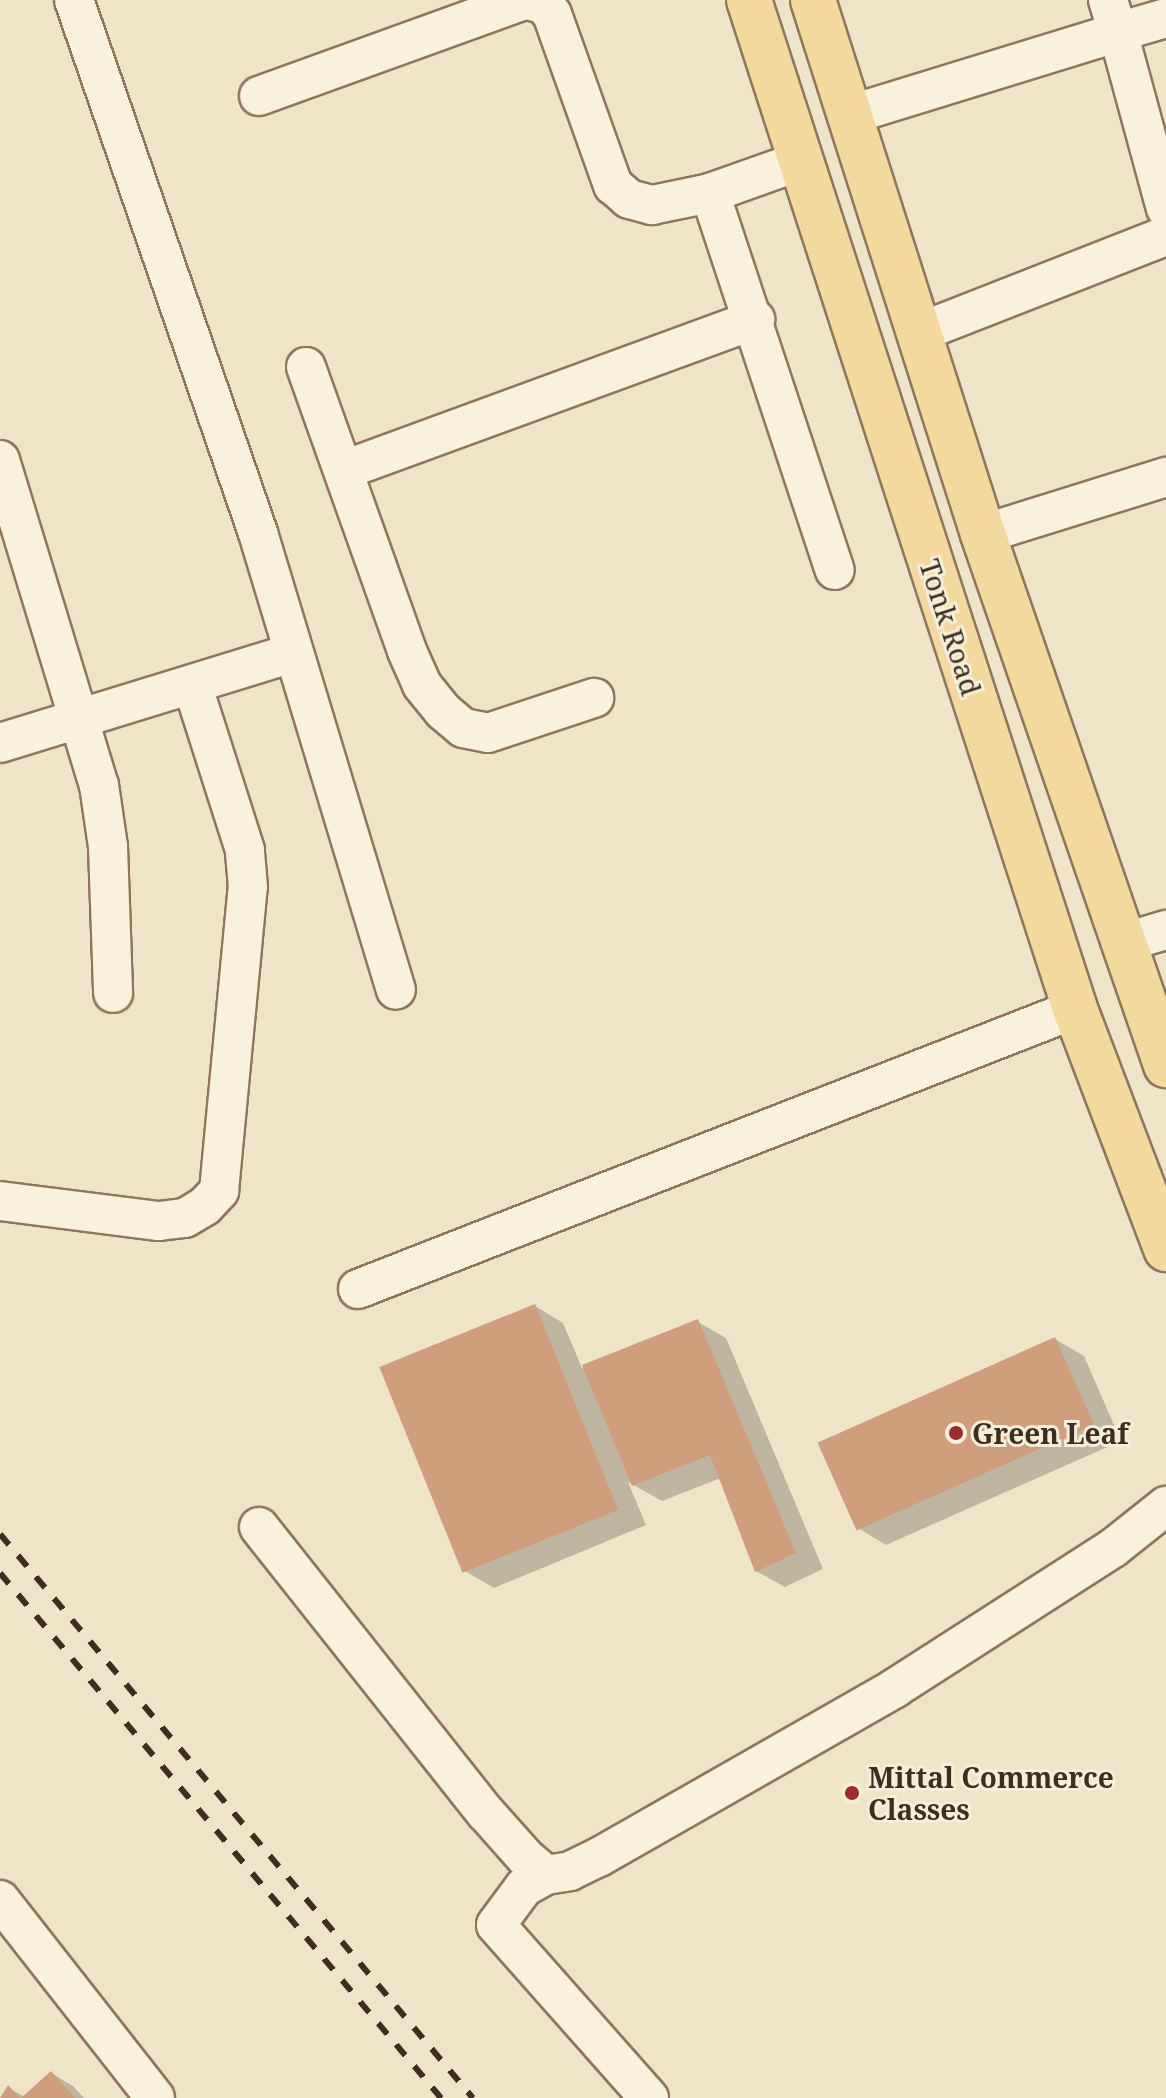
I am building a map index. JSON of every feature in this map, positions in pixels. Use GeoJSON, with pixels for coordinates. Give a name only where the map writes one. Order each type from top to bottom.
{"type":"FeatureCollection","features":[{"type":"Feature","properties":{"kind":"main road","name":"Tonk Road"},"geometry":{"type":"LineString","coordinates":[[749,0],[1075,1009],[1166,1249]]}},
{"type":"Feature","properties":{"kind":"main road"},"geometry":{"type":"LineString","coordinates":[[813,0],[983,534],[1166,1065]]}},
{"type":"Feature","properties":{"kind":"street"},"geometry":{"type":"LineString","coordinates":[[74,0],[253,518],[396,990]]}},
{"type":"Feature","properties":{"kind":"street"},"geometry":{"type":"LineString","coordinates":[[259,96],[526,0],[543,4],[552,14],[613,185],[629,199],[652,205],[710,193],[800,161]]}},
{"type":"Feature","properties":{"kind":"street"},"geometry":{"type":"LineString","coordinates":[[849,115],[1113,16],[1166,18]]}},
{"type":"Feature","properties":{"kind":"street"},"geometry":{"type":"LineString","coordinates":[[1113,16],[1166,209]]}},
{"type":"Feature","properties":{"kind":"street"},"geometry":{"type":"LineString","coordinates":[[710,193],[755,320],[835,570]]}},
{"type":"Feature","properties":{"kind":"street"},"geometry":{"type":"LineString","coordinates":[[918,333],[1166,236]]}},
{"type":"Feature","properties":{"kind":"street"},"geometry":{"type":"LineString","coordinates":[[344,470],[755,320]]}},
{"type":"Feature","properties":{"kind":"street"},"geometry":{"type":"LineString","coordinates":[[306,367],[407,651],[422,685],[443,711],[463,728],[488,733],[594,698]]}},
{"type":"Feature","properties":{"kind":"street"},"geometry":{"type":"LineString","coordinates":[[0,460],[99,785],[108,847],[113,993]]}},
{"type":"Feature","properties":{"kind":"street"},"geometry":{"type":"LineString","coordinates":[[983,534],[1166,477]]}},
{"type":"Feature","properties":{"kind":"street"},"geometry":{"type":"LineString","coordinates":[[0,743],[293,653]]}},
{"type":"Feature","properties":{"kind":"street"},"geometry":{"type":"LineString","coordinates":[[0,1201],[159,1221],[185,1218],[205,1206],[219,1191],[248,887],[245,850],[192,684]]}},
{"type":"Feature","properties":{"kind":"street"},"geometry":{"type":"LineString","coordinates":[[1122,943],[1166,930]]}},
{"type":"Feature","properties":{"kind":"street"},"geometry":{"type":"LineString","coordinates":[[358,1289],[1075,1009]]}},
{"type":"Feature","properties":{"kind":"street"},"geometry":{"type":"LineString","coordinates":[[649,2098],[496,1925],[524,1887],[546,1875],[570,1871],[599,1857],[895,1688],[1113,1548],[1166,1506]]}},
{"type":"Feature","properties":{"kind":"street"},"geometry":{"type":"LineString","coordinates":[[259,1527],[486,1813],[526,1858],[546,1875]]}},
{"type":"Feature","properties":{"kind":"street"},"geometry":{"type":"LineString","coordinates":[[1113,1548],[1166,1534]]}},
{"type":"Feature","properties":{"kind":"street"},"geometry":{"type":"LineString","coordinates":[[0,1900],[155,2098]]}},
{"type":"Feature","properties":{"kind":"building"},"geometry":{"type":"Polygon","coordinates":[[[535,1304],[618,1510],[462,1573],[379,1367],[535,1304]]]}},
{"type":"Feature","properties":{"kind":"building"},"geometry":{"type":"Polygon","coordinates":[[[698,1319],[796,1553],[755,1572],[710,1455],[632,1486],[582,1365],[698,1319]]]}},
{"type":"Feature","properties":{"kind":"building","name":"Green Leaf"},"geometry":{"type":"Polygon","coordinates":[[[1055,1337],[1094,1425],[857,1530],[817,1443],[1055,1337]]]}},
{"type":"Feature","properties":{"kind":"building"},"geometry":{"type":"Polygon","coordinates":[[[51,2071],[75,2098],[21,2098],[51,2071]]]}},
{"type":"Feature","properties":{"kind":"building"},"geometry":{"type":"Polygon","coordinates":[[[8,2085],[20,2098],[0,2098],[8,2085]]]}},
{"type":"Feature","properties":{"kind":"railway"},"geometry":{"type":"LineString","coordinates":[[0,1534],[473,2098]]}},
{"type":"Feature","properties":{"kind":"railway"},"geometry":{"type":"LineString","coordinates":[[0,1573],[441,2098]]}},
{"type":"Feature","properties":{"kind":"place","name":"Green Leaf"},"geometry":{"type":"Point","coordinates":[956,1433]}},
{"type":"Feature","properties":{"kind":"place","name":"Mittal Commerce Classes"},"geometry":{"type":"Point","coordinates":[852,1793]}}]}
